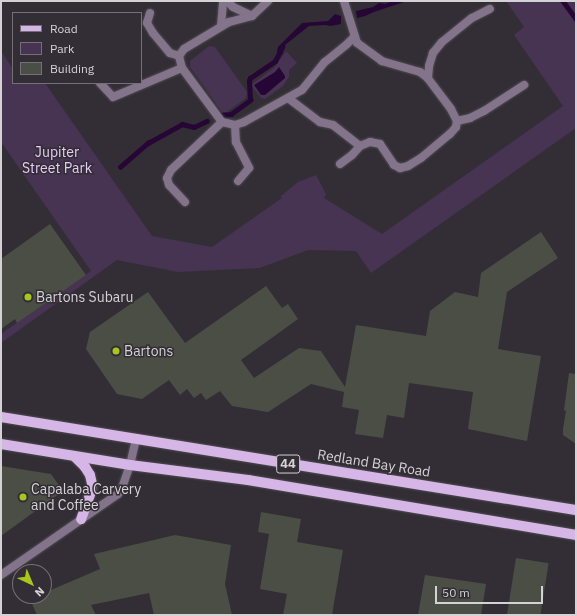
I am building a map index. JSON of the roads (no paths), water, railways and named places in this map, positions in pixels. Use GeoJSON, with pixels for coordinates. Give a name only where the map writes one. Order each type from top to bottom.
{"type":"FeatureCollection","features":[{"type":"Feature","properties":{"kind":"main road","name":"Redland Bay Road"},"geometry":{"type":"LineString","coordinates":[[1,417],[576,510]]}},
{"type":"Feature","properties":{"kind":"main road","name":"44"},"geometry":{"type":"LineString","coordinates":[[1,444],[130,465],[248,480],[576,535]]}},
{"type":"Feature","properties":{"kind":"main road"},"geometry":{"type":"LineString","coordinates":[[74,456],[85,467],[90,475],[92,484],[91,492],[81,519]]}},
{"type":"Feature","properties":{"kind":"street"},"geometry":{"type":"LineString","coordinates":[[221,26],[223,1]]}},
{"type":"Feature","properties":{"kind":"street"},"geometry":{"type":"LineString","coordinates":[[227,1],[233,7],[252,16]]}},
{"type":"Feature","properties":{"kind":"street"},"geometry":{"type":"LineString","coordinates":[[268,1],[252,16],[229,22],[221,26],[184,49],[179,56],[182,68],[222,122],[235,125],[302,90],[325,62],[348,44],[355,36]]}},
{"type":"Feature","properties":{"kind":"street"},"geometry":{"type":"LineString","coordinates":[[340,164],[352,156],[360,146],[370,142],[380,144],[394,165],[400,168],[408,166],[450,134],[456,126],[457,121],[428,78],[420,72],[382,61],[358,43],[344,1]]}},
{"type":"Feature","properties":{"kind":"street"},"geometry":{"type":"LineString","coordinates":[[428,78],[429,66],[433,53],[442,42],[461,26],[490,9]]}},
{"type":"Feature","properties":{"kind":"street"},"geometry":{"type":"LineString","coordinates":[[150,13],[147,23],[153,33],[170,53],[179,56]]}},
{"type":"Feature","properties":{"kind":"street"},"geometry":{"type":"LineString","coordinates":[[101,84],[114,97],[182,68]]}},
{"type":"Feature","properties":{"kind":"street"},"geometry":{"type":"LineString","coordinates":[[457,121],[470,118],[484,111],[524,85]]}},
{"type":"Feature","properties":{"kind":"street"},"geometry":{"type":"LineString","coordinates":[[288,98],[320,122],[333,125],[360,146]]}},
{"type":"Feature","properties":{"kind":"street"},"geometry":{"type":"LineString","coordinates":[[185,202],[169,184],[167,178],[171,170],[222,122]]}},
{"type":"Feature","properties":{"kind":"street"},"geometry":{"type":"LineString","coordinates":[[235,125],[236,142],[248,168],[238,181]]}},
{"type":"Feature","properties":{"kind":"street"},"geometry":{"type":"LineString","coordinates":[[1,575],[118,494],[122,488],[130,465],[136,439]]}},
{"type":"Feature","properties":{"kind":"waterway"},"geometry":{"type":"LineString","coordinates":[[563,1],[576,19]]}},
{"type":"Feature","properties":{"kind":"waterway"},"geometry":{"type":"LineString","coordinates":[[221,115],[231,114],[250,100],[250,78],[275,61],[282,47]]}},
{"type":"Feature","properties":{"kind":"waterway"},"geometry":{"type":"LineString","coordinates":[[120,167],[148,143],[182,124],[194,127],[207,121]]}},
{"type":"Feature","properties":{"kind":"place","name":"Bartons Subaru"},"geometry":{"type":"Point","coordinates":[28,297]}},
{"type":"Feature","properties":{"kind":"place","name":"Bartons"},"geometry":{"type":"Point","coordinates":[116,351]}},
{"type":"Feature","properties":{"kind":"place","name":"Capalaba Carvery and Coffee"},"geometry":{"type":"Point","coordinates":[23,497]}},
{"type":"Feature","properties":{"kind":"park label","name":"Jupiter Street Park"},"geometry":{"type":"Point","coordinates":[57,160]}}]}
